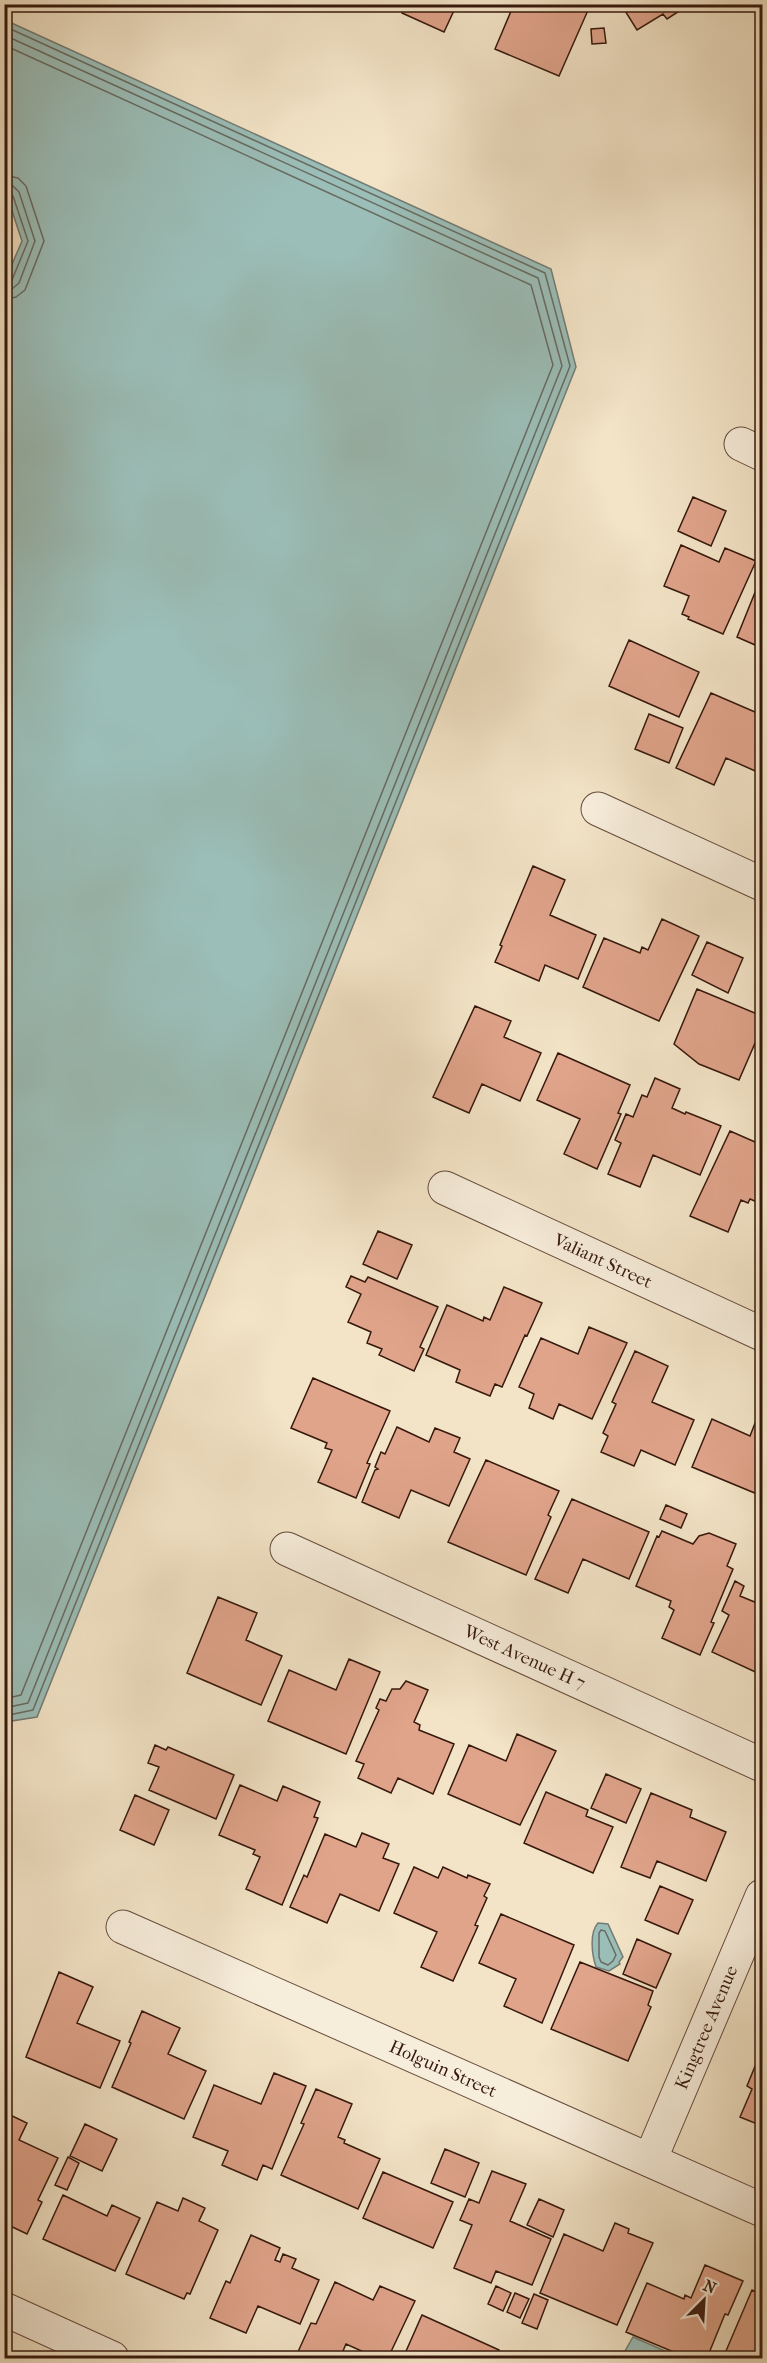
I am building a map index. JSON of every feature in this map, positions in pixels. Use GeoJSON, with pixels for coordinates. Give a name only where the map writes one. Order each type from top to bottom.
{"type":"FeatureCollection","features":[{"type":"Feature","properties":{"kind":"street"},"geometry":{"type":"LineString","coordinates":[[598,809],[762,884]]}},
{"type":"Feature","properties":{"kind":"street","name":"Valiant Street"},"geometry":{"type":"LineString","coordinates":[[445,1188],[762,1334]]}},
{"type":"Feature","properties":{"kind":"street","name":"West Avenue H 7"},"geometry":{"type":"LineString","coordinates":[[287,1549],[762,1765]]}},
{"type":"Feature","properties":{"kind":"street","name":"Kingtree Avenue"},"geometry":{"type":"LineString","coordinates":[[650,2160],[762,1896]]}},
{"type":"Feature","properties":{"kind":"street","name":"Holguin Street"},"geometry":{"type":"LineString","coordinates":[[123,1927],[762,2210]]}},
{"type":"Feature","properties":{"kind":"street"},"geometry":{"type":"LineString","coordinates":[[4,2309],[112,2358]]}},
{"type":"Feature","properties":{"kind":"water"},"geometry":{"type":"Polygon","coordinates":[[[5,20],[551,269],[576,367],[37,1717],[5,1722],[4,283],[22,241],[5,190],[5,20]]]}},
{"type":"Feature","properties":{"kind":"water"},"geometry":{"type":"Polygon","coordinates":[[[598,1923],[608,1924],[623,1957],[620,1964],[609,1971],[596,1967],[592,1938],[598,1923]]]}},
{"type":"Feature","properties":{"kind":"water"},"geometry":{"type":"Polygon","coordinates":[[[633,2337],[681,2358],[621,2358],[633,2337]]]}},
{"type":"Feature","properties":{"kind":"building"},"geometry":{"type":"Polygon","coordinates":[[[405,4],[457,4],[444,32],[402,13],[405,4]]]}},
{"type":"Feature","properties":{"kind":"building"},"geometry":{"type":"Polygon","coordinates":[[[514,4],[580,4],[589,8],[559,76],[495,49],[514,4]]]}},
{"type":"Feature","properties":{"kind":"building"},"geometry":{"type":"Polygon","coordinates":[[[690,4],[667,19],[663,14],[637,30],[622,6],[690,4]]]}},
{"type":"Feature","properties":{"kind":"building"},"geometry":{"type":"Polygon","coordinates":[[[604,28],[606,43],[592,44],[591,29],[604,28]]]}},
{"type":"Feature","properties":{"kind":"building"},"geometry":{"type":"Polygon","coordinates":[[[693,497],[726,511],[711,546],[678,531],[693,497]]]}},
{"type":"Feature","properties":{"kind":"building"},"geometry":{"type":"Polygon","coordinates":[[[681,545],[719,562],[725,548],[756,561],[723,634],[688,619],[689,617],[682,614],[689,596],[664,586],[681,545]]]}},
{"type":"Feature","properties":{"kind":"building"},"geometry":{"type":"Polygon","coordinates":[[[762,575],[762,648],[737,637],[762,575]]]}},
{"type":"Feature","properties":{"kind":"building"},"geometry":{"type":"Polygon","coordinates":[[[629,640],[699,672],[679,717],[609,686],[629,640]]]}},
{"type":"Feature","properties":{"kind":"building"},"geometry":{"type":"Polygon","coordinates":[[[711,693],[762,715],[762,774],[726,758],[714,785],[676,768],[711,693]]]}},
{"type":"Feature","properties":{"kind":"building"},"geometry":{"type":"Polygon","coordinates":[[[649,714],[683,728],[669,763],[635,749],[649,714]]]}},
{"type":"Feature","properties":{"kind":"building"},"geometry":{"type":"Polygon","coordinates":[[[533,866],[565,880],[550,915],[596,935],[578,979],[545,965],[539,981],[495,962],[533,866]]]}},
{"type":"Feature","properties":{"kind":"building"},"geometry":{"type":"Polygon","coordinates":[[[662,919],[699,936],[659,1021],[583,987],[604,938],[640,953],[642,947],[648,950],[662,919]]]}},
{"type":"Feature","properties":{"kind":"building"},"geometry":{"type":"Polygon","coordinates":[[[707,942],[743,958],[728,993],[692,975],[707,942]]]}},
{"type":"Feature","properties":{"kind":"building"},"geometry":{"type":"Polygon","coordinates":[[[697,989],[762,1016],[762,1027],[739,1080],[699,1064],[674,1044],[697,989]]]}},
{"type":"Feature","properties":{"kind":"building"},"geometry":{"type":"Polygon","coordinates":[[[475,1006],[511,1021],[504,1037],[541,1053],[520,1101],[482,1084],[469,1113],[433,1097],[475,1006]]]}},
{"type":"Feature","properties":{"kind":"building"},"geometry":{"type":"Polygon","coordinates":[[[762,1050],[762,1066],[757,1064],[762,1050]]]}},
{"type":"Feature","properties":{"kind":"building"},"geometry":{"type":"Polygon","coordinates":[[[558,1053],[630,1085],[618,1113],[621,1114],[597,1169],[564,1154],[580,1119],[537,1100],[558,1053]]]}},
{"type":"Feature","properties":{"kind":"building"},"geometry":{"type":"Polygon","coordinates":[[[655,1078],[680,1089],[672,1108],[721,1126],[700,1175],[653,1155],[640,1187],[608,1174],[621,1143],[615,1140],[626,1114],[633,1117],[642,1095],[647,1097],[655,1078]]]}},
{"type":"Feature","properties":{"kind":"building"},"geometry":{"type":"Polygon","coordinates":[[[730,1131],[762,1145],[762,1204],[750,1199],[748,1203],[741,1200],[728,1232],[690,1216],[730,1131]]]}},
{"type":"Feature","properties":{"kind":"building"},"geometry":{"type":"Polygon","coordinates":[[[378,1231],[412,1245],[397,1279],[363,1264],[378,1231]]]}},
{"type":"Feature","properties":{"kind":"building"},"geometry":{"type":"Polygon","coordinates":[[[351,1276],[365,1282],[368,1277],[438,1307],[420,1347],[424,1349],[414,1371],[379,1355],[382,1349],[367,1343],[371,1332],[348,1322],[361,1294],[346,1287],[351,1276]]]}},
{"type":"Feature","properties":{"kind":"building"},"geometry":{"type":"Polygon","coordinates":[[[504,1287],[542,1303],[502,1387],[495,1384],[490,1396],[456,1382],[460,1370],[426,1355],[447,1305],[483,1321],[484,1317],[490,1320],[504,1287]]]}},
{"type":"Feature","properties":{"kind":"building"},"geometry":{"type":"Polygon","coordinates":[[[589,1327],[627,1343],[592,1419],[559,1404],[553,1419],[529,1408],[534,1394],[519,1387],[541,1338],[578,1354],[589,1327]]]}},
{"type":"Feature","properties":{"kind":"building"},"geometry":{"type":"Polygon","coordinates":[[[635,1351],[668,1366],[652,1402],[694,1420],[675,1465],[641,1450],[634,1466],[601,1452],[608,1436],[603,1433],[616,1404],[612,1402],[635,1351]]]}},
{"type":"Feature","properties":{"kind":"building"},"geometry":{"type":"Polygon","coordinates":[[[313,1378],[390,1411],[367,1463],[370,1464],[356,1498],[318,1482],[332,1450],[325,1448],[327,1443],[291,1428],[313,1378]]]}},
{"type":"Feature","properties":{"kind":"building"},"geometry":{"type":"Polygon","coordinates":[[[761,1408],[762,1496],[692,1467],[712,1419],[750,1436],[761,1408]]]}},
{"type":"Feature","properties":{"kind":"building"},"geometry":{"type":"Polygon","coordinates":[[[397,1427],[429,1442],[435,1428],[460,1438],[454,1452],[470,1459],[449,1506],[411,1490],[399,1518],[362,1502],[375,1470],[378,1469],[375,1467],[381,1452],[385,1454],[397,1427]]]}},
{"type":"Feature","properties":{"kind":"building"},"geometry":{"type":"Polygon","coordinates":[[[486,1460],[559,1491],[548,1515],[551,1517],[526,1575],[448,1542],[486,1460]]]}},
{"type":"Feature","properties":{"kind":"building"},"geometry":{"type":"Polygon","coordinates":[[[572,1499],[649,1532],[629,1579],[583,1559],[568,1593],[535,1579],[572,1499]]]}},
{"type":"Feature","properties":{"kind":"building"},"geometry":{"type":"Polygon","coordinates":[[[666,1505],[687,1514],[681,1528],[660,1519],[666,1505]]]}},
{"type":"Feature","properties":{"kind":"building"},"geometry":{"type":"Polygon","coordinates":[[[662,1531],[693,1544],[699,1536],[709,1533],[736,1544],[727,1566],[733,1569],[700,1655],[662,1638],[674,1610],[669,1607],[671,1601],[636,1586],[657,1536],[659,1537],[662,1531]]]}},
{"type":"Feature","properties":{"kind":"building"},"geometry":{"type":"Polygon","coordinates":[[[735,1581],[744,1586],[740,1596],[762,1605],[756,1621],[762,1624],[762,1675],[712,1652],[729,1615],[722,1611],[735,1581]]]}},
{"type":"Feature","properties":{"kind":"building"},"geometry":{"type":"Polygon","coordinates":[[[218,1597],[257,1613],[246,1640],[282,1656],[261,1705],[187,1673],[218,1597]]]}},
{"type":"Feature","properties":{"kind":"building"},"geometry":{"type":"Polygon","coordinates":[[[349,1659],[380,1672],[346,1754],[268,1721],[289,1670],[336,1690],[349,1659]]]}},
{"type":"Feature","properties":{"kind":"building"},"geometry":{"type":"Polygon","coordinates":[[[406,1681],[428,1690],[414,1722],[420,1725],[419,1730],[454,1744],[433,1794],[398,1778],[391,1793],[358,1778],[364,1764],[356,1761],[379,1710],[376,1708],[380,1699],[386,1701],[392,1689],[400,1689],[406,1681]]]}},
{"type":"Feature","properties":{"kind":"building"},"geometry":{"type":"Polygon","coordinates":[[[517,1734],[556,1751],[520,1825],[448,1794],[469,1745],[506,1761],[517,1734]]]}},
{"type":"Feature","properties":{"kind":"building"},"geometry":{"type":"Polygon","coordinates":[[[155,1745],[166,1750],[168,1747],[234,1775],[216,1819],[149,1790],[159,1767],[148,1763],[155,1745]]]}},
{"type":"Feature","properties":{"kind":"building"},"geometry":{"type":"Polygon","coordinates":[[[606,1774],[641,1789],[626,1823],[591,1808],[606,1774]]]}},
{"type":"Feature","properties":{"kind":"building"},"geometry":{"type":"Polygon","coordinates":[[[240,1785],[277,1801],[283,1786],[320,1802],[314,1817],[318,1818],[282,1905],[246,1889],[260,1857],[253,1854],[255,1850],[219,1835],[240,1785]]]}},
{"type":"Feature","properties":{"kind":"building"},"geometry":{"type":"Polygon","coordinates":[[[546,1792],[588,1810],[586,1816],[613,1827],[593,1873],[524,1843],[546,1792]]]}},
{"type":"Feature","properties":{"kind":"building"},"geometry":{"type":"Polygon","coordinates":[[[651,1793],[692,1810],[690,1817],[726,1832],[706,1881],[657,1861],[650,1878],[621,1867],[651,1793]]]}},
{"type":"Feature","properties":{"kind":"building"},"geometry":{"type":"Polygon","coordinates":[[[135,1795],[169,1810],[154,1845],[120,1830],[135,1795]]]}},
{"type":"Feature","properties":{"kind":"building"},"geometry":{"type":"Polygon","coordinates":[[[362,1833],[389,1844],[383,1858],[399,1864],[379,1911],[340,1894],[327,1923],[290,1907],[304,1875],[307,1877],[325,1834],[356,1847],[362,1833]]]}},
{"type":"Feature","properties":{"kind":"building"},"geometry":{"type":"Polygon","coordinates":[[[414,1867],[438,1878],[443,1867],[467,1878],[468,1875],[490,1884],[484,1896],[487,1898],[475,1925],[478,1926],[453,1981],[421,1967],[437,1932],[394,1913],[414,1867]]]}},
{"type":"Feature","properties":{"kind":"building"},"geometry":{"type":"Polygon","coordinates":[[[660,1886],[693,1900],[678,1934],[645,1920],[660,1886]]]}},
{"type":"Feature","properties":{"kind":"building"},"geometry":{"type":"Polygon","coordinates":[[[501,1914],[574,1945],[542,2023],[504,2006],[516,1979],[479,1963],[501,1914]]]}},
{"type":"Feature","properties":{"kind":"building"},"geometry":{"type":"Polygon","coordinates":[[[637,1939],[671,1954],[656,1988],[623,1974],[637,1939]]]}},
{"type":"Feature","properties":{"kind":"building"},"geometry":{"type":"Polygon","coordinates":[[[580,1962],[653,1991],[648,2005],[651,2007],[628,2061],[551,2029],[580,1962]]]}},
{"type":"Feature","properties":{"kind":"building"},"geometry":{"type":"Polygon","coordinates":[[[59,1972],[93,1987],[77,2023],[120,2041],[100,2088],[26,2057],[59,1972]]]}},
{"type":"Feature","properties":{"kind":"building"},"geometry":{"type":"Polygon","coordinates":[[[142,2011],[180,2028],[168,2054],[206,2071],[184,2119],[112,2087],[142,2011]]]}},
{"type":"Feature","properties":{"kind":"building"},"geometry":{"type":"Polygon","coordinates":[[[762,2049],[762,2126],[740,2117],[752,2089],[747,2086],[762,2049]]]}},
{"type":"Feature","properties":{"kind":"building"},"geometry":{"type":"Polygon","coordinates":[[[274,2073],[306,2086],[272,2169],[263,2165],[257,2180],[222,2165],[228,2151],[193,2137],[214,2085],[261,2104],[274,2073]]]}},
{"type":"Feature","properties":{"kind":"building"},"geometry":{"type":"Polygon","coordinates":[[[316,2089],[352,2104],[338,2137],[345,2140],[344,2143],[380,2159],[358,2209],[281,2175],[304,2124],[301,2123],[316,2089]]]}},
{"type":"Feature","properties":{"kind":"building"},"geometry":{"type":"Polygon","coordinates":[[[4,2112],[27,2123],[19,2140],[58,2158],[38,2200],[42,2202],[27,2234],[4,2223],[4,2112]]]}},
{"type":"Feature","properties":{"kind":"building"},"geometry":{"type":"Polygon","coordinates":[[[85,2124],[117,2139],[102,2171],[70,2156],[85,2124]]]}},
{"type":"Feature","properties":{"kind":"building"},"geometry":{"type":"Polygon","coordinates":[[[445,2149],[479,2163],[465,2197],[431,2183],[445,2149]]]}},
{"type":"Feature","properties":{"kind":"building"},"geometry":{"type":"Polygon","coordinates":[[[68,2157],[79,2163],[67,2190],[55,2185],[68,2157]]]}},
{"type":"Feature","properties":{"kind":"building"},"geometry":{"type":"Polygon","coordinates":[[[492,2171],[526,2184],[510,2221],[551,2239],[532,2285],[496,2271],[491,2283],[454,2268],[472,2225],[460,2220],[469,2199],[479,2203],[492,2171]]]}},
{"type":"Feature","properties":{"kind":"building"},"geometry":{"type":"Polygon","coordinates":[[[383,2172],[453,2202],[433,2248],[363,2218],[383,2172]]]}},
{"type":"Feature","properties":{"kind":"building"},"geometry":{"type":"Polygon","coordinates":[[[63,2195],[107,2216],[112,2205],[140,2218],[115,2271],[43,2239],[63,2195]]]}},
{"type":"Feature","properties":{"kind":"building"},"geometry":{"type":"Polygon","coordinates":[[[183,2198],[205,2208],[199,2221],[218,2230],[190,2294],[187,2293],[184,2299],[126,2274],[157,2202],[178,2211],[183,2198]]]}},
{"type":"Feature","properties":{"kind":"building"},"geometry":{"type":"Polygon","coordinates":[[[539,2199],[564,2210],[553,2237],[527,2225],[539,2199]]]}},
{"type":"Feature","properties":{"kind":"building"},"geometry":{"type":"Polygon","coordinates":[[[615,2223],[629,2229],[628,2233],[653,2243],[617,2325],[540,2293],[564,2234],[603,2251],[615,2223]]]}},
{"type":"Feature","properties":{"kind":"building"},"geometry":{"type":"Polygon","coordinates":[[[251,2235],[280,2248],[275,2260],[280,2262],[283,2254],[296,2259],[292,2268],[319,2280],[300,2324],[258,2306],[246,2333],[210,2318],[226,2281],[230,2283],[251,2235]]]}},
{"type":"Feature","properties":{"kind":"building"},"geometry":{"type":"Polygon","coordinates":[[[705,2265],[743,2281],[728,2315],[725,2314],[707,2358],[688,2358],[626,2332],[647,2283],[684,2299],[685,2295],[691,2298],[705,2265]]]}},
{"type":"Feature","properties":{"kind":"building"},"geometry":{"type":"Polygon","coordinates":[[[335,2282],[373,2300],[380,2286],[415,2301],[388,2358],[377,2358],[346,2344],[340,2358],[307,2358],[297,2354],[311,2323],[316,2324],[335,2282]]]}},
{"type":"Feature","properties":{"kind":"building"},"geometry":{"type":"Polygon","coordinates":[[[496,2286],[511,2293],[503,2311],[488,2304],[496,2286]]]}},
{"type":"Feature","properties":{"kind":"building"},"geometry":{"type":"Polygon","coordinates":[[[752,2290],[762,2294],[762,2358],[723,2358],[752,2290]]]}},
{"type":"Feature","properties":{"kind":"building"},"geometry":{"type":"Polygon","coordinates":[[[515,2293],[529,2299],[520,2318],[507,2312],[515,2293]]]}},
{"type":"Feature","properties":{"kind":"building"},"geometry":{"type":"Polygon","coordinates":[[[534,2294],[548,2300],[537,2329],[522,2323],[534,2294]]]}},
{"type":"Feature","properties":{"kind":"building"},"geometry":{"type":"Polygon","coordinates":[[[422,2315],[499,2350],[496,2358],[403,2358],[422,2315]]]}}]}
